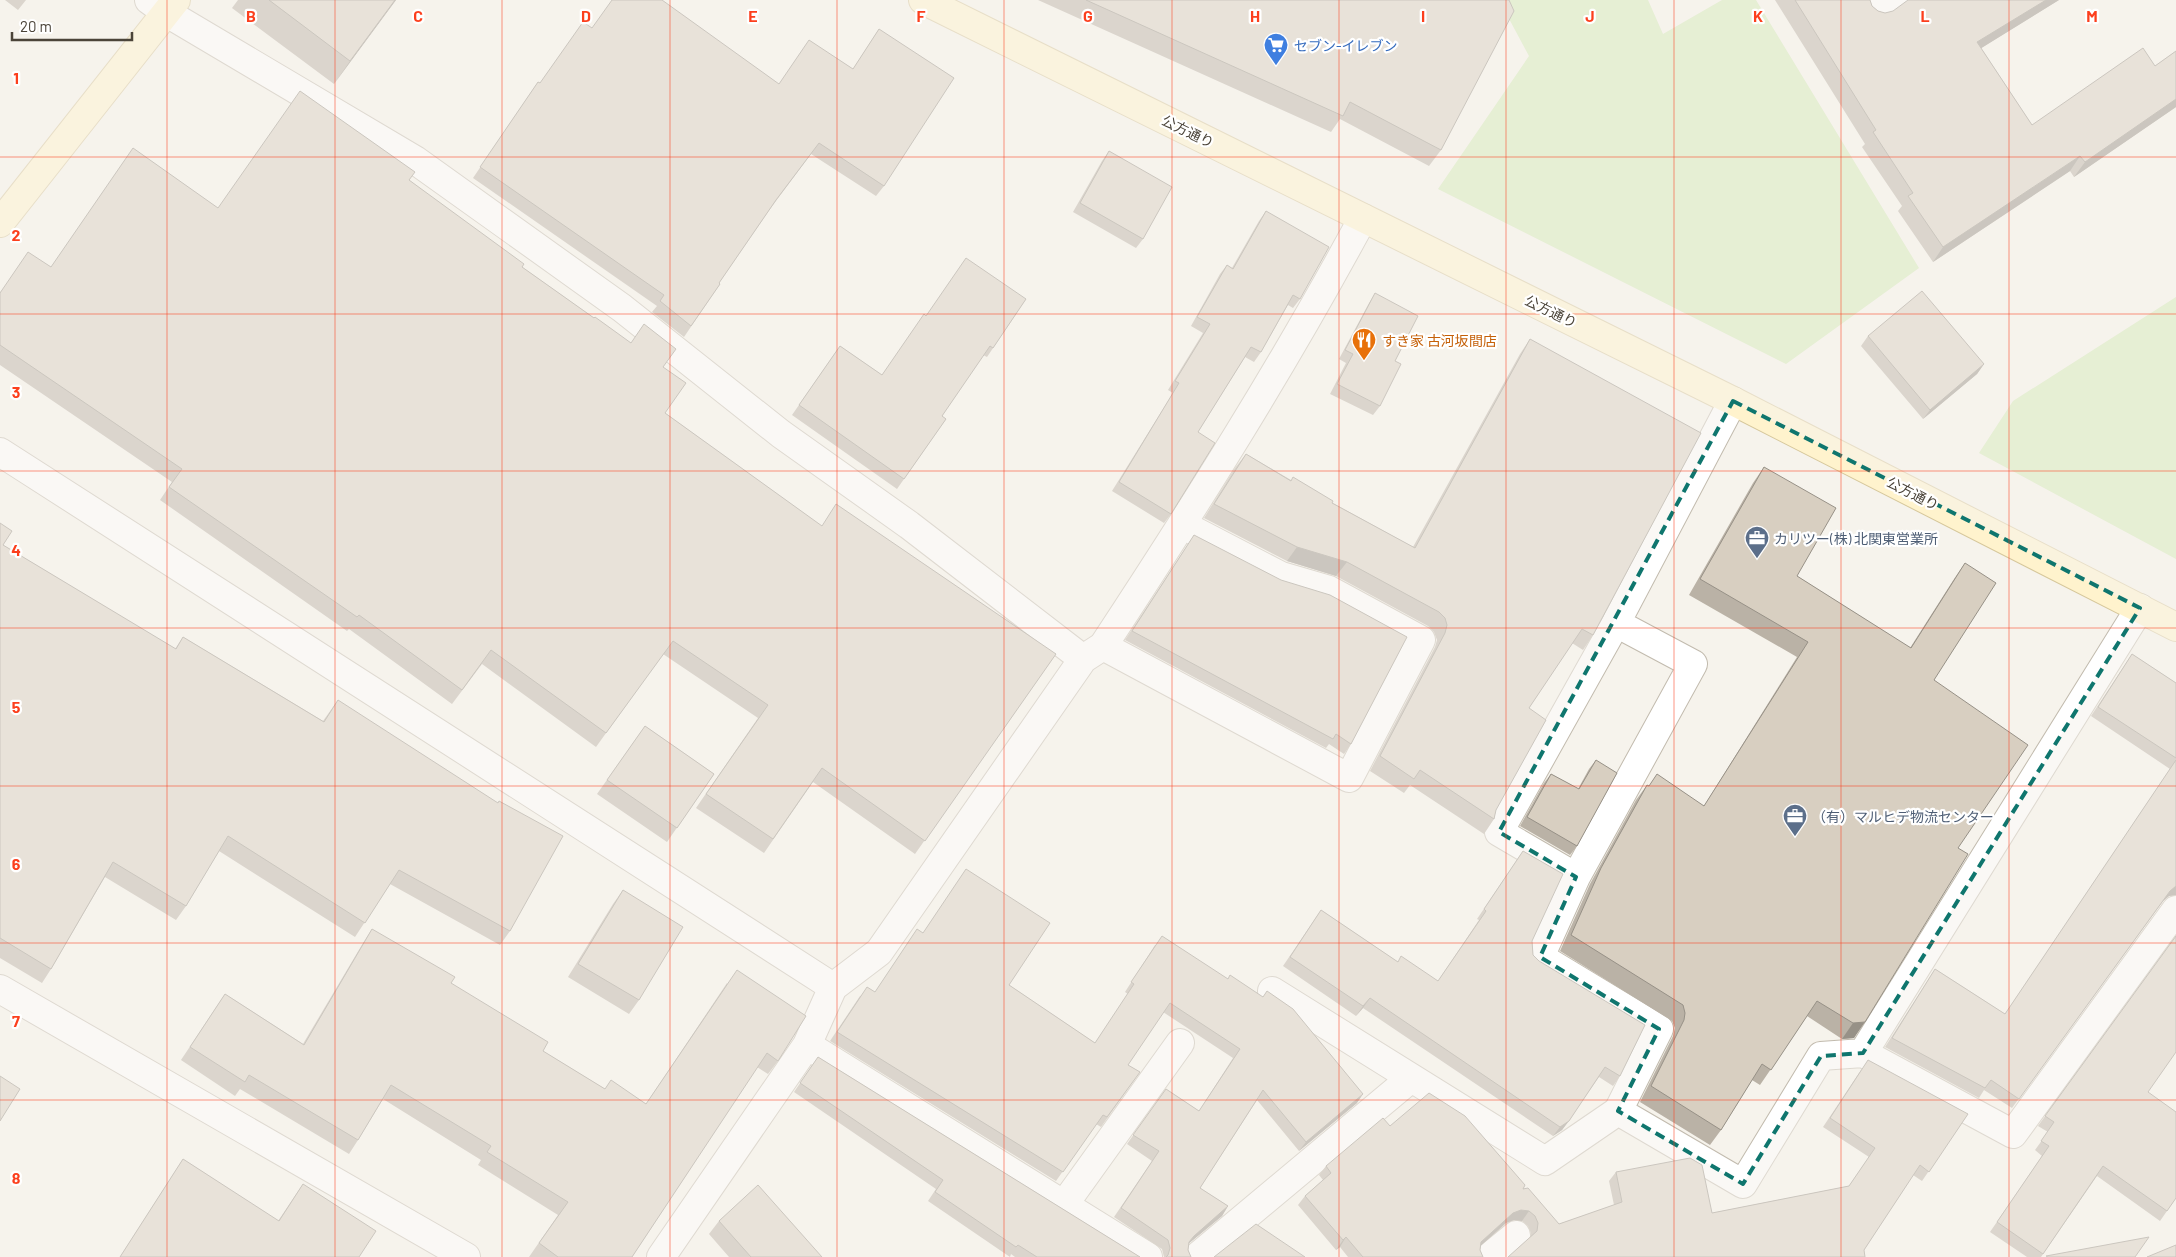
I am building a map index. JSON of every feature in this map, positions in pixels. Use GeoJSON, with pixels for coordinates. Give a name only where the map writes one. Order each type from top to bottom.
{"type":"FeatureCollection","features":[{"type":"Feature","properties":{"kind":"street","name":"公方通り"},"geometry":{"type":"LineString","coordinates":[[935,2],[1363,218],[1733,401],[2176,627]]}},
{"type":"Feature","properties":{"kind":"street"},"geometry":{"type":"LineString","coordinates":[[0,223],[164,4],[422,165],[622,308],[781,434],[1093,652],[1349,778],[1420,640],[1329,590],[1281,576],[1183,525]]}},
{"type":"Feature","properties":{"kind":"street"},"geometry":{"type":"LineString","coordinates":[[661,1257],[807,1045],[833,987],[879,952],[1183,525],[1254,408],[1363,218]]}},
{"type":"Feature","properties":{"kind":"street"},"geometry":{"type":"LineString","coordinates":[[1576,878],[1499,832],[1616,623],[1733,401]]}},
{"type":"Feature","properties":{"kind":"street"},"geometry":{"type":"LineString","coordinates":[[0,452],[833,987]]}},
{"type":"Feature","properties":{"kind":"street"},"geometry":{"type":"LineString","coordinates":[[1863,1053],[2140,608]]}},
{"type":"Feature","properties":{"kind":"street"},"geometry":{"type":"LineString","coordinates":[[1272,991],[1410,1079],[1545,1161],[1618,1111],[1659,1029],[1540,957],[1576,878],[1693,664],[1616,623]]}},
{"type":"Feature","properties":{"kind":"street"},"geometry":{"type":"LineString","coordinates":[[1618,1111],[1743,1184],[1821,1056],[1863,1053],[2013,1134],[2176,910]]}},
{"type":"Feature","properties":{"kind":"street"},"geometry":{"type":"LineString","coordinates":[[0,988],[466,1257]]}},
{"type":"Feature","properties":{"kind":"street"},"geometry":{"type":"LineString","coordinates":[[1063,1206],[1180,1042]]}},
{"type":"Feature","properties":{"kind":"street"},"geometry":{"type":"LineString","coordinates":[[807,1045],[1063,1206],[1148,1257]]}},
{"type":"Feature","properties":{"kind":"street"},"geometry":{"type":"LineString","coordinates":[[1198,1257],[1410,1079]]}},
{"type":"Feature","properties":{"kind":"street"},"geometry":{"type":"LineString","coordinates":[[1489,1257],[1516,1235]]}},
{"type":"Feature","properties":{"kind":"highlighted area"},"geometry":{"type":"Polygon","coordinates":[[[1733,401],[2140,608],[1863,1053],[1821,1056],[1743,1184],[1618,1111],[1659,1029],[1540,957],[1576,877],[1499,832],[1733,401]]]}},
{"type":"Feature","properties":{"kind":"green space"},"geometry":{"type":"Polygon","coordinates":[[[1499,0],[1648,0],[1663,34],[1722,0],[1756,0],[1919,268],[1786,364],[1438,189],[1529,56],[1499,0]]]}},
{"type":"Feature","properties":{"kind":"green space"},"geometry":{"type":"Polygon","coordinates":[[[2176,297],[2176,559],[1979,453],[2013,401],[2176,297]]]}},
{"type":"Feature","properties":{"kind":"building"},"geometry":{"type":"Polygon","coordinates":[[[269,0],[395,0],[350,61],[269,0]]]}},
{"type":"Feature","properties":{"kind":"building"},"geometry":{"type":"Polygon","coordinates":[[[612,0],[662,0],[779,84],[809,40],[853,69],[879,29],[954,78],[884,186],[819,143],[776,200],[691,326],[660,301],[664,295],[480,167],[538,82],[540,83],[583,22],[592,28],[612,0]]]}},
{"type":"Feature","properties":{"kind":"building"},"geometry":{"type":"Polygon","coordinates":[[[1086,0],[1509,0],[1514,11],[1441,150],[1350,102],[1343,116],[1086,0]]]}},
{"type":"Feature","properties":{"kind":"building"},"geometry":{"type":"Polygon","coordinates":[[[1795,0],[1870,0],[1872,6],[1878,11],[1885,13],[1893,11],[1908,0],[2046,0],[1977,42],[2032,125],[2143,48],[2155,66],[2176,51],[2176,99],[2085,162],[2080,156],[1943,247],[1908,196],[1913,193],[1873,132],[1876,130],[1795,0]]]}},
{"type":"Feature","properties":{"kind":"building"},"geometry":{"type":"Polygon","coordinates":[[[300,91],[415,172],[409,180],[524,264],[522,267],[594,318],[631,343],[644,324],[676,349],[663,367],[686,383],[665,413],[822,526],[836,504],[1056,654],[925,841],[822,768],[773,839],[706,794],[768,705],[673,641],[606,733],[491,650],[462,690],[359,615],[357,617],[169,487],[182,469],[0,345],[0,293],[28,252],[51,267],[133,148],[218,208],[300,91]]]}},
{"type":"Feature","properties":{"kind":"building"},"geometry":{"type":"Polygon","coordinates":[[[1109,151],[1172,187],[1143,239],[1080,203],[1109,151]]]}},
{"type":"Feature","properties":{"kind":"building"},"geometry":{"type":"Polygon","coordinates":[[[1266,211],[1329,247],[1300,299],[1293,295],[1261,352],[1251,347],[1198,432],[1215,443],[1171,514],[1119,482],[1179,383],[1175,381],[1210,324],[1197,317],[1227,265],[1233,269],[1266,211]]]}},
{"type":"Feature","properties":{"kind":"building"},"geometry":{"type":"Polygon","coordinates":[[[966,258],[1026,299],[993,348],[990,346],[942,416],[946,419],[904,479],[799,405],[840,346],[882,375],[966,258]]]}},
{"type":"Feature","properties":{"kind":"building"},"geometry":{"type":"Polygon","coordinates":[[[1922,291],[1984,364],[1930,410],[1868,336],[1922,291]]]}},
{"type":"Feature","properties":{"kind":"building","name":"すき家 古河坂間店"},"geometry":{"type":"Polygon","coordinates":[[[1375,293],[1418,316],[1395,361],[1401,364],[1380,406],[1337,384],[1353,354],[1345,350],[1375,293]]]}},
{"type":"Feature","properties":{"kind":"building"},"geometry":{"type":"Polygon","coordinates":[[[1530,339],[1701,433],[1593,635],[1582,629],[1529,708],[1546,720],[1496,810],[1494,819],[1420,770],[1414,779],[1380,756],[1445,633],[1447,625],[1445,618],[1439,612],[1347,562],[1297,547],[1214,504],[1246,454],[1291,481],[1293,477],[1333,501],[1332,503],[1415,548],[1530,339]]]}},
{"type":"Feature","properties":{"kind":"building"},"geometry":{"type":"Polygon","coordinates":[[[1764,467],[1836,508],[1797,576],[1911,648],[1965,563],[1996,583],[1934,680],[2028,745],[1958,848],[1968,854],[1865,1022],[1853,1023],[1817,1001],[1771,1070],[1762,1064],[1721,1130],[1651,1086],[1684,1020],[1683,1005],[1571,935],[1601,868],[1647,785],[1649,786],[1657,774],[1704,806],[1808,642],[1700,579],[1764,467]]]}},
{"type":"Feature","properties":{"kind":"building"},"geometry":{"type":"Polygon","coordinates":[[[0,523],[12,531],[3,545],[176,649],[183,637],[324,722],[338,700],[498,803],[499,801],[563,836],[510,931],[399,870],[365,923],[228,836],[186,906],[113,862],[51,969],[0,938],[0,523]]]}},
{"type":"Feature","properties":{"kind":"building"},"geometry":{"type":"Polygon","coordinates":[[[1194,535],[1281,580],[1330,595],[1407,637],[1351,744],[1336,734],[1333,739],[1132,631],[1194,535]]]}},
{"type":"Feature","properties":{"kind":"building"},"geometry":{"type":"Polygon","coordinates":[[[2132,654],[2176,683],[2176,758],[2098,707],[2132,654]]]}},
{"type":"Feature","properties":{"kind":"building"},"geometry":{"type":"Polygon","coordinates":[[[645,726],[714,774],[677,828],[607,780],[645,726]]]}},
{"type":"Feature","properties":{"kind":"building"},"geometry":{"type":"Polygon","coordinates":[[[1596,760],[1617,773],[1577,846],[1527,817],[1551,774],[1579,789],[1596,760]]]}},
{"type":"Feature","properties":{"kind":"building"},"geometry":{"type":"Polygon","coordinates":[[[2176,760],[2176,886],[2170,891],[2019,1099],[1991,1080],[1985,1088],[1892,1038],[1935,969],[2005,1014],[2176,760]]]}},
{"type":"Feature","properties":{"kind":"building"},"geometry":{"type":"Polygon","coordinates":[[[1523,851],[1563,874],[1532,941],[1533,955],[1539,961],[1645,1025],[1620,1076],[1605,1067],[1569,1121],[1560,1127],[1370,998],[1363,1006],[1290,957],[1321,910],[1398,962],[1401,956],[1438,981],[1486,911],[1484,909],[1523,851]]]}},
{"type":"Feature","properties":{"kind":"building"},"geometry":{"type":"Polygon","coordinates":[[[966,869],[1050,923],[1009,985],[1095,1043],[1134,984],[1131,982],[1162,936],[1228,979],[1230,975],[1263,997],[1267,991],[1293,1009],[1363,1094],[1306,1142],[1263,1090],[1200,1188],[1228,1206],[1189,1242],[1188,1250],[1191,1257],[1166,1257],[1170,1248],[1168,1240],[1121,1208],[1159,1151],[1133,1135],[1166,1089],[1199,1111],[1240,1049],[1170,1003],[1128,1065],[1140,1072],[1107,1117],[1103,1115],[1063,1172],[837,1032],[867,987],[875,992],[917,929],[923,933],[966,869]]]}},
{"type":"Feature","properties":{"kind":"building"},"geometry":{"type":"Polygon","coordinates":[[[623,890],[683,927],[639,1000],[578,964],[623,890]]]}},
{"type":"Feature","properties":{"kind":"building"},"geometry":{"type":"Polygon","coordinates":[[[372,929],[455,977],[451,983],[548,1042],[543,1051],[605,1089],[611,1080],[646,1104],[737,970],[806,1016],[778,1061],[767,1053],[632,1257],[558,1257],[539,1243],[568,1202],[487,1152],[491,1146],[391,1085],[358,1140],[249,1075],[245,1082],[190,1047],[225,994],[304,1045],[372,929]]]}},
{"type":"Feature","properties":{"kind":"building"},"geometry":{"type":"Polygon","coordinates":[[[2176,936],[2176,1052],[2148,1092],[2176,1112],[2176,1198],[2167,1211],[2103,1166],[2043,1254],[1997,1222],[2049,1146],[2041,1141],[2054,1122],[2045,1116],[2176,936]]]}},
{"type":"Feature","properties":{"kind":"building"},"geometry":{"type":"Polygon","coordinates":[[[818,1057],[1140,1257],[1037,1257],[1018,1245],[1016,1247],[935,1192],[943,1180],[800,1083],[818,1057]]]}},
{"type":"Feature","properties":{"kind":"building"},"geometry":{"type":"Polygon","coordinates":[[[1868,1060],[1968,1114],[1929,1172],[1920,1165],[1864,1250],[1865,1257],[1508,1257],[1537,1231],[1538,1223],[1535,1216],[1529,1211],[1521,1210],[1513,1213],[1481,1242],[1480,1250],[1483,1257],[1363,1257],[1346,1237],[1343,1240],[1305,1196],[1331,1173],[1326,1166],[1383,1118],[1390,1126],[1429,1093],[1465,1116],[1525,1185],[1523,1189],[1528,1188],[1559,1224],[1622,1202],[1616,1172],[1690,1158],[1702,1165],[1712,1213],[1849,1186],[1875,1148],[1830,1118],[1868,1060]]]}},
{"type":"Feature","properties":{"kind":"building"},"geometry":{"type":"Polygon","coordinates":[[[0,1076],[20,1089],[0,1121],[0,1076]]]}},
{"type":"Feature","properties":{"kind":"building"},"geometry":{"type":"Polygon","coordinates":[[[183,1159],[279,1221],[303,1184],[376,1231],[359,1257],[120,1257],[183,1159]]]}},
{"type":"Feature","properties":{"kind":"building"},"geometry":{"type":"Polygon","coordinates":[[[758,1185],[822,1257],[751,1257],[719,1221],[758,1185]]]}},
{"type":"Feature","properties":{"kind":"building"},"geometry":{"type":"Polygon","coordinates":[[[1256,1224],[1305,1257],[1214,1257],[1256,1224]]]}},
{"type":"Feature","properties":{"kind":"building"},"geometry":{"type":"Polygon","coordinates":[[[2149,1237],[2135,1257],[2046,1256],[2149,1237]]]}},
{"type":"Feature","properties":{"kind":"building"},"geometry":{"type":"Polygon","coordinates":[[[2176,1245],[2176,1257],[2147,1257],[2176,1245]]]}},
{"type":"Feature","properties":{"kind":"place","name":"セブン-イレブン"},"geometry":{"type":"Point","coordinates":[1276,66]}},
{"type":"Feature","properties":{"kind":"place","name":"すき家 古河坂間店"},"geometry":{"type":"Point","coordinates":[1364,361]}},
{"type":"Feature","properties":{"kind":"place","name":"カリツー(株) 北関東営業所"},"geometry":{"type":"Point","coordinates":[1757,559]}},
{"type":"Feature","properties":{"kind":"place","name":"（有）マルヒデ物流センター"},"geometry":{"type":"Point","coordinates":[1795,837]}}]}
